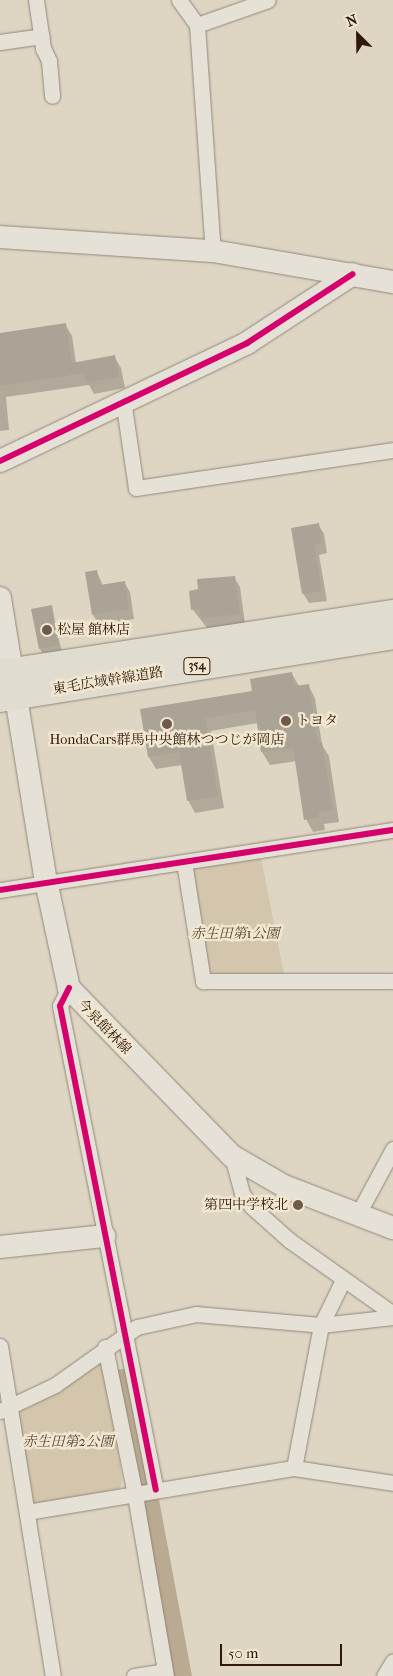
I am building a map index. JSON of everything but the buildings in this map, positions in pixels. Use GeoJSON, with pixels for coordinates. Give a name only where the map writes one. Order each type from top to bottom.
{"type":"FeatureCollection","features":[{"type":"Feature","properties":{"kind":"highway","name":"東毛広域幹線道路"},"geometry":{"type":"LineString","coordinates":[[6,685],[393,614]]}},
{"type":"Feature","properties":{"kind":"highway","name":"東毛広域幹線道路"},"geometry":{"type":"LineString","coordinates":[[6,685],[393,635]]}},
{"type":"Feature","properties":{"kind":"street"},"geometry":{"type":"LineString","coordinates":[[36,0],[42,36],[49,61],[52,96]]}},
{"type":"Feature","properties":{"kind":"street"},"geometry":{"type":"LineString","coordinates":[[179,0],[198,24],[213,250]]}},
{"type":"Feature","properties":{"kind":"street"},"geometry":{"type":"LineString","coordinates":[[198,24],[268,0]]}},
{"type":"Feature","properties":{"kind":"street"},"geometry":{"type":"LineString","coordinates":[[0,42],[42,36]]}},
{"type":"Feature","properties":{"kind":"street"},"geometry":{"type":"LineString","coordinates":[[0,237],[213,250],[393,282]]}},
{"type":"Feature","properties":{"kind":"street"},"geometry":{"type":"LineString","coordinates":[[0,461],[123,400],[247,342],[353,274]]}},
{"type":"Feature","properties":{"kind":"street"},"geometry":{"type":"LineString","coordinates":[[123,400],[136,488],[393,450]]}},
{"type":"Feature","properties":{"kind":"street","name":"今泉館林線"},"geometry":{"type":"LineString","coordinates":[[0,598],[6,685],[61,963],[69,988],[232,1156],[284,1186],[393,1228]]}},
{"type":"Feature","properties":{"kind":"street"},"geometry":{"type":"LineString","coordinates":[[0,890],[46,881],[393,830]]}},
{"type":"Feature","properties":{"kind":"street"},"geometry":{"type":"LineString","coordinates":[[184,862],[203,981],[393,981]]}},
{"type":"Feature","properties":{"kind":"street"},"geometry":{"type":"LineString","coordinates":[[69,988],[60,1006],[104,1236],[156,1490]]}},
{"type":"Feature","properties":{"kind":"street"},"geometry":{"type":"LineString","coordinates":[[358,1214],[393,1149]]}},
{"type":"Feature","properties":{"kind":"street"},"geometry":{"type":"LineString","coordinates":[[232,1156],[242,1194],[252,1207],[289,1240],[393,1316]]}},
{"type":"Feature","properties":{"kind":"street"},"geometry":{"type":"LineString","coordinates":[[0,1247],[104,1236]]}},
{"type":"Feature","properties":{"kind":"street"},"geometry":{"type":"LineString","coordinates":[[294,1468],[321,1325],[343,1280]]}},
{"type":"Feature","properties":{"kind":"street"},"geometry":{"type":"LineString","coordinates":[[5,1409],[55,1385],[105,1347],[137,1327],[196,1314],[321,1325],[393,1316]]}},
{"type":"Feature","properties":{"kind":"street"},"geometry":{"type":"LineString","coordinates":[[0,1346],[5,1409],[26,1512],[53,1676]]}},
{"type":"Feature","properties":{"kind":"street"},"geometry":{"type":"LineString","coordinates":[[105,1347],[136,1495],[166,1673],[134,1676]]}},
{"type":"Feature","properties":{"kind":"street"},"geometry":{"type":"LineString","coordinates":[[26,1512],[294,1468],[393,1484]]}},
{"type":"Feature","properties":{"kind":"street"},"geometry":{"type":"LineString","coordinates":[[384,1676],[393,1661]]}},
{"type":"Feature","properties":{"kind":"green space","name":"赤生田第1公園"},"geometry":{"type":"Polygon","coordinates":[[[261,858],[284,975],[203,981],[185,868],[261,858]]]}},
{"type":"Feature","properties":{"kind":"green space","name":"赤生田第2公園"},"geometry":{"type":"Polygon","coordinates":[[[106,1350],[122,1480],[120,1490],[29,1509],[13,1406],[106,1350]]]}},
{"type":"Feature","properties":{"kind":"waterway"},"geometry":{"type":"LineString","coordinates":[[122,1383],[177,1676]]}},
{"type":"Feature","properties":{"kind":"cycle path"},"geometry":{"type":"LineString","coordinates":[[0,461],[247,343],[353,274]]}},
{"type":"Feature","properties":{"kind":"cycle path"},"geometry":{"type":"LineString","coordinates":[[0,890],[393,830]]}},
{"type":"Feature","properties":{"kind":"cycle path"},"geometry":{"type":"LineString","coordinates":[[69,988],[60,1006],[156,1490]]}},
{"type":"Feature","properties":{"kind":"place","name":"松屋 館林店"},"geometry":{"type":"Point","coordinates":[47,630]}},
{"type":"Feature","properties":{"kind":"place","name":"トヨタ"},"geometry":{"type":"Point","coordinates":[286,721]}},
{"type":"Feature","properties":{"kind":"place","name":"HondaCars群馬中央館林つつじが岡店"},"geometry":{"type":"Point","coordinates":[167,724]}},
{"type":"Feature","properties":{"kind":"place","name":"第四中学校北"},"geometry":{"type":"Point","coordinates":[298,1205]}}]}
